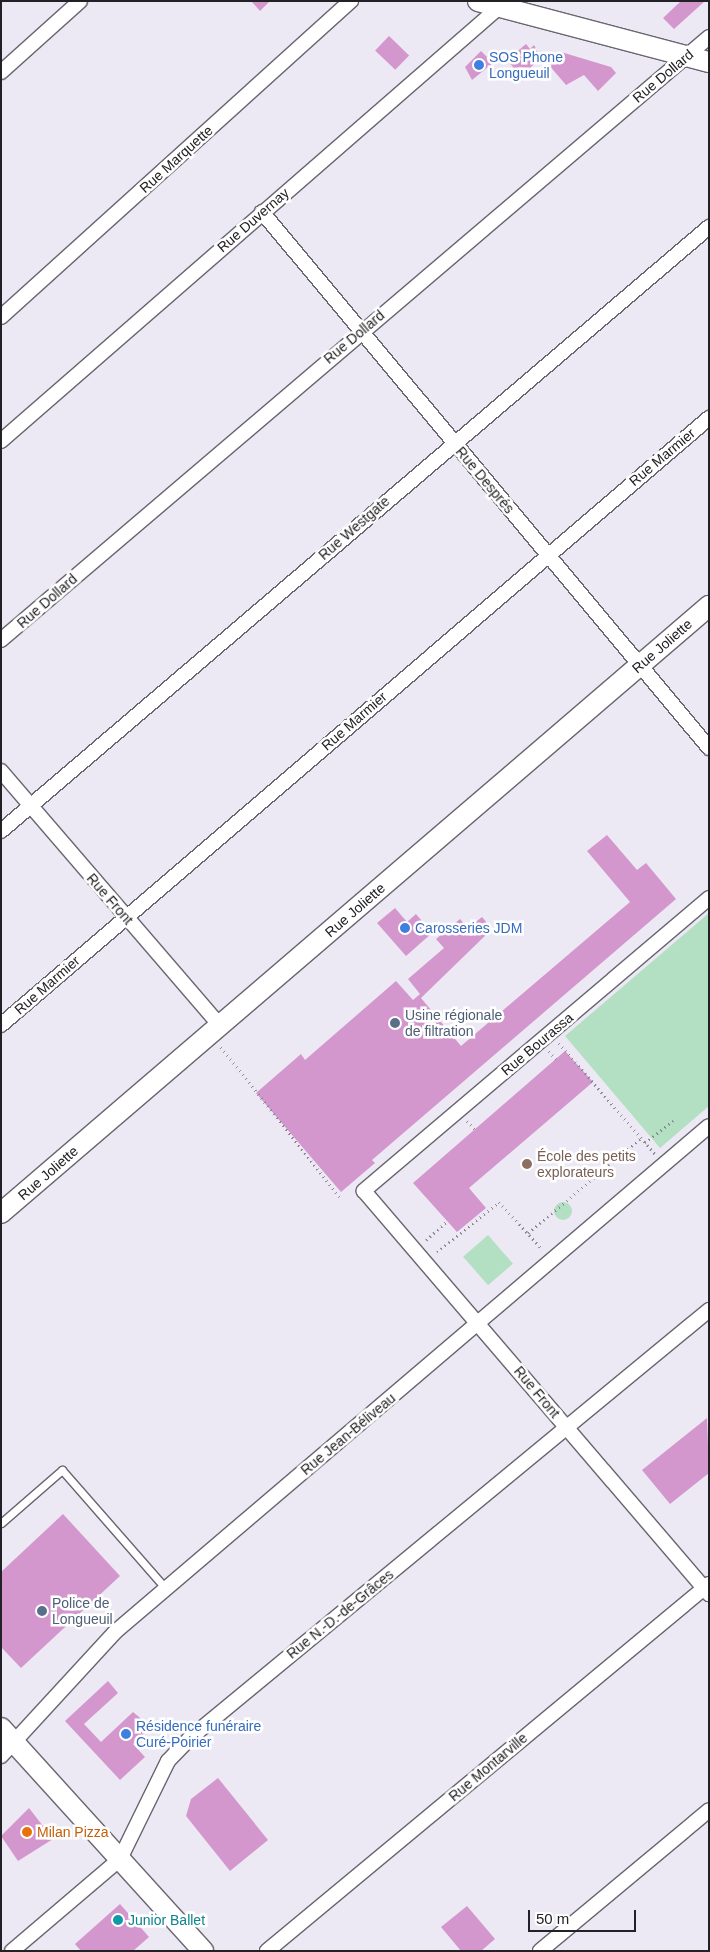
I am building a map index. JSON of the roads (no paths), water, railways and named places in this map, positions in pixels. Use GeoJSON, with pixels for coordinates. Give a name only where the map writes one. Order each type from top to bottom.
{"type":"FeatureCollection","features":[{"type":"Feature","properties":{"kind":"street"},"geometry":{"type":"LineString","coordinates":[[1,72],[80,1]]}},
{"type":"Feature","properties":{"kind":"street","name":"Rue Marquette"},"geometry":{"type":"LineString","coordinates":[[1,317],[351,1]]}},
{"type":"Feature","properties":{"kind":"street"},"geometry":{"type":"LineString","coordinates":[[478,1],[503,4],[709,62]]}},
{"type":"Feature","properties":{"kind":"street","name":"Rue Duvernay"},"geometry":{"type":"LineString","coordinates":[[1,441],[503,4]]}},
{"type":"Feature","properties":{"kind":"street","name":"Rue Dollard"},"geometry":{"type":"LineString","coordinates":[[1,640],[361,330],[709,37]]}},
{"type":"Feature","properties":{"kind":"street","name":"Rue Després"},"geometry":{"type":"LineString","coordinates":[[262,212],[709,748]]}},
{"type":"Feature","properties":{"kind":"street","name":"Rue Westgate"},"geometry":{"type":"LineString","coordinates":[[1,831],[454,442],[709,227]]}},
{"type":"Feature","properties":{"kind":"street","name":"Rue Marmier"},"geometry":{"type":"LineString","coordinates":[[1,1025],[709,418]]}},
{"type":"Feature","properties":{"kind":"street","name":"Rue Joliette"},"geometry":{"type":"LineString","coordinates":[[1,1213],[709,606]]}},
{"type":"Feature","properties":{"kind":"street","name":"Rue Front"},"geometry":{"type":"LineString","coordinates":[[1,771],[220,1026]]}},
{"type":"Feature","properties":{"kind":"street","name":"Rue Bourassa"},"geometry":{"type":"LineString","coordinates":[[364,1191],[709,898]]}},
{"type":"Feature","properties":{"kind":"street","name":"Rue Jean-Béliveau"},"geometry":{"type":"LineString","coordinates":[[9,1750],[115,1632],[709,1126]]}},
{"type":"Feature","properties":{"kind":"street","name":"Rue Front"},"geometry":{"type":"LineString","coordinates":[[364,1191],[707,1589]]}},
{"type":"Feature","properties":{"kind":"street","name":"Rue N.-D.-de-Grâces"},"geometry":{"type":"LineString","coordinates":[[12,1951],[120,1859],[168,1761],[190,1738],[709,1310]]}},
{"type":"Feature","properties":{"kind":"street","name":"Rue Montarville"},"geometry":{"type":"LineString","coordinates":[[266,1951],[707,1589]]}},
{"type":"Feature","properties":{"kind":"street"},"geometry":{"type":"LineString","coordinates":[[1,1728],[9,1750],[120,1859],[203,1951]]}},
{"type":"Feature","properties":{"kind":"street"},"geometry":{"type":"LineString","coordinates":[[540,1951],[709,1810]]}},
{"type":"Feature","properties":{"kind":"lane"},"geometry":{"type":"LineString","coordinates":[[1,1524],[62,1470],[166,1589]]}},
{"type":"Feature","properties":{"kind":"place","name":"SOS Phone Longueuil"},"geometry":{"type":"Point","coordinates":[479,65]}},
{"type":"Feature","properties":{"kind":"place","name":"Carosseries JDM"},"geometry":{"type":"Point","coordinates":[405,928]}},
{"type":"Feature","properties":{"kind":"place","name":"Usine régionale de filtration"},"geometry":{"type":"Point","coordinates":[395,1023]}},
{"type":"Feature","properties":{"kind":"place","name":"École des petits explorateurs"},"geometry":{"type":"Point","coordinates":[527,1164]}},
{"type":"Feature","properties":{"kind":"place","name":"Police de Longueuil"},"geometry":{"type":"Point","coordinates":[42,1611]}},
{"type":"Feature","properties":{"kind":"place","name":"Résidence funéraire Curé-Poirier"},"geometry":{"type":"Point","coordinates":[126,1734]}},
{"type":"Feature","properties":{"kind":"place","name":"Milan Pizza"},"geometry":{"type":"Point","coordinates":[27,1832]}},
{"type":"Feature","properties":{"kind":"place","name":"Junior Ballet"},"geometry":{"type":"Point","coordinates":[118,1920]}}]}
